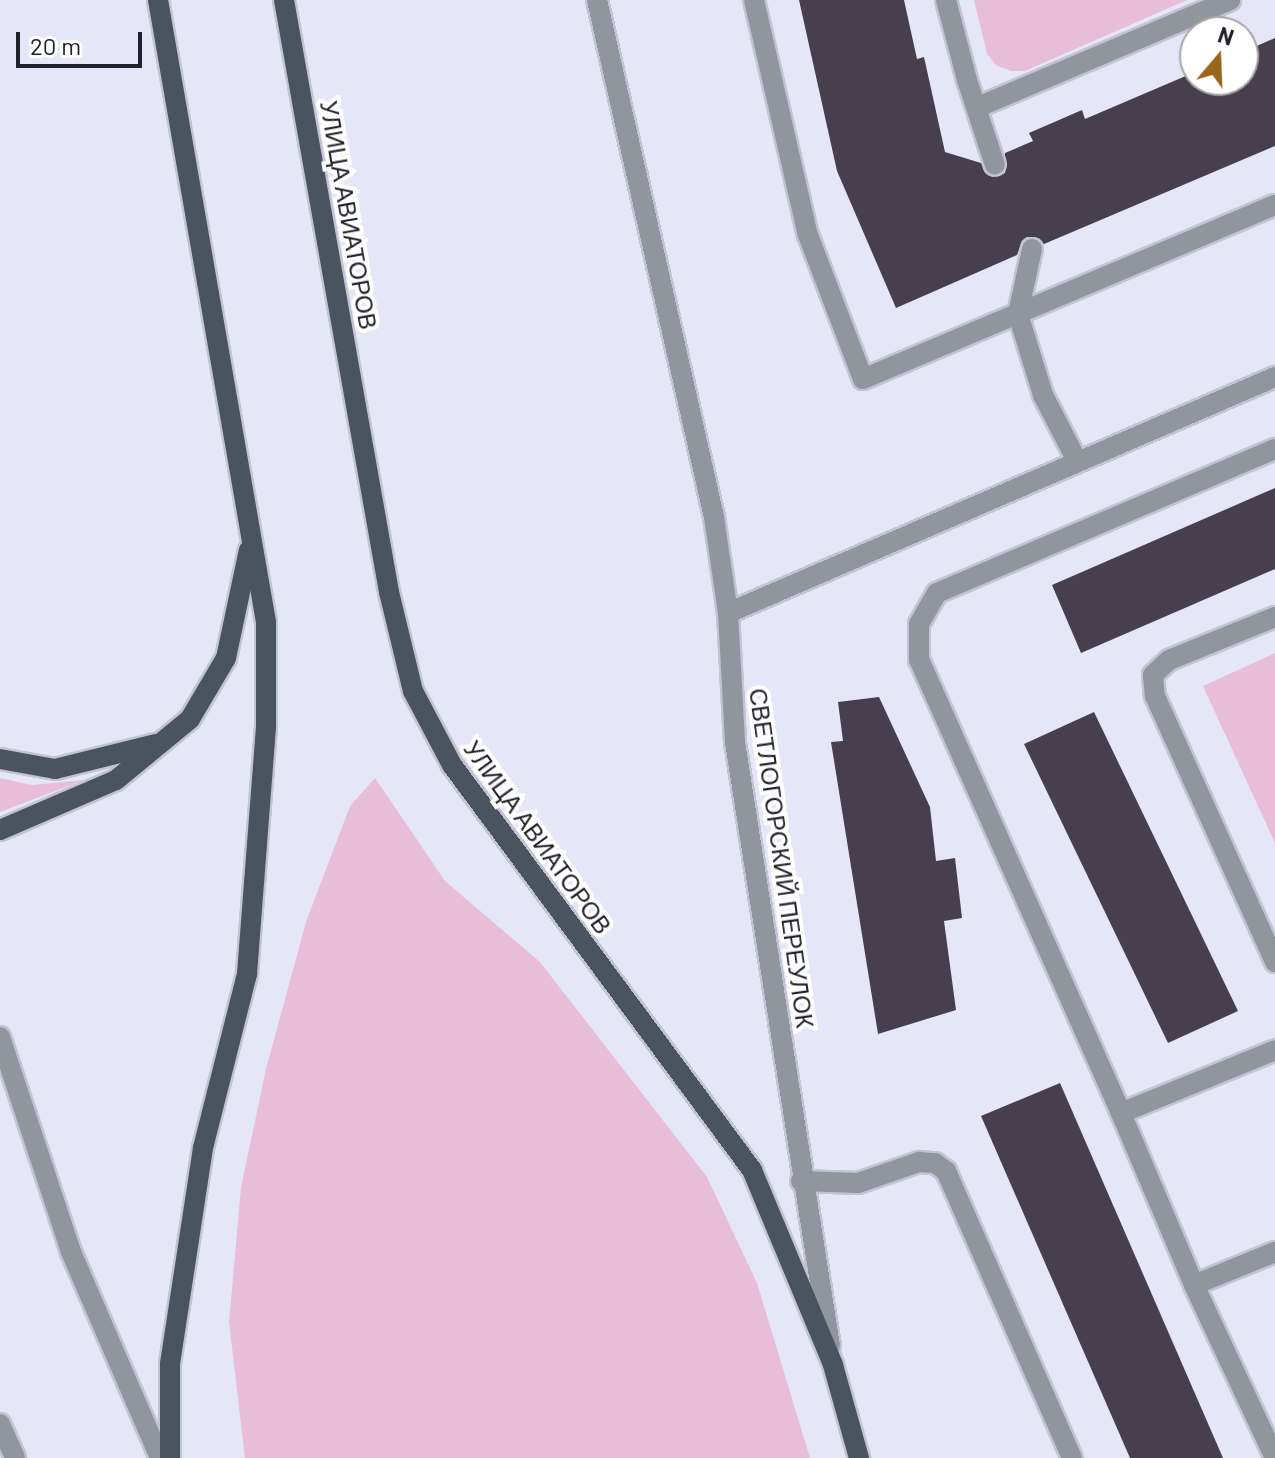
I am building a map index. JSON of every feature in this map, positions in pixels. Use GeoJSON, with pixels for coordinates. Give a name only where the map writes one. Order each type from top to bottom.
{"type":"FeatureCollection","features":[{"type":"Feature","properties":{"kind":"main road"},"geometry":{"type":"LineString","coordinates":[[158,0],[266,622],[266,727],[247,974],[203,1148],[170,1364],[170,1458]]}},
{"type":"Feature","properties":{"kind":"main road","name":"УЛИЦА АВИАТОРОВ"},"geometry":{"type":"LineString","coordinates":[[284,0],[389,592],[413,691],[452,765],[752,1170],[833,1365],[859,1458]]}},
{"type":"Feature","properties":{"kind":"main road"},"geometry":{"type":"LineString","coordinates":[[0,830],[116,780],[190,719],[226,658],[238,611],[251,534]]}},
{"type":"Feature","properties":{"kind":"main road"},"geometry":{"type":"LineString","coordinates":[[0,759],[55,769],[160,743]]}},
{"type":"Feature","properties":{"kind":"street","name":"СВЕТЛОГОРСКИЙ ПЕРЕУЛОК"},"geometry":{"type":"LineString","coordinates":[[597,0],[714,517],[728,613],[735,742],[801,1181],[833,1365]]}},
{"type":"Feature","properties":{"kind":"street"},"geometry":{"type":"LineString","coordinates":[[754,0],[808,235],[863,379],[1275,205]]}},
{"type":"Feature","properties":{"kind":"street"},"geometry":{"type":"LineString","coordinates":[[946,0],[967,80],[995,165]]}},
{"type":"Feature","properties":{"kind":"street"},"geometry":{"type":"LineString","coordinates":[[978,107],[1230,0]]}},
{"type":"Feature","properties":{"kind":"street"},"geometry":{"type":"LineString","coordinates":[[1032,249],[1018,314],[1043,395],[1077,461]]}},
{"type":"Feature","properties":{"kind":"street"},"geometry":{"type":"LineString","coordinates":[[728,613],[1275,377]]}},
{"type":"Feature","properties":{"kind":"street"},"geometry":{"type":"LineString","coordinates":[[1275,449],[937,593],[919,624],[919,660],[1121,1113],[1194,1285],[1275,1458]]}},
{"type":"Feature","properties":{"kind":"street"},"geometry":{"type":"LineString","coordinates":[[1275,617],[1169,660],[1153,675],[1155,696],[1275,962]]}},
{"type":"Feature","properties":{"kind":"street"},"geometry":{"type":"LineString","coordinates":[[0,1037],[71,1252],[160,1458]]}},
{"type":"Feature","properties":{"kind":"street"},"geometry":{"type":"LineString","coordinates":[[1121,1113],[1275,1050]]}},
{"type":"Feature","properties":{"kind":"street"},"geometry":{"type":"LineString","coordinates":[[801,1181],[858,1183],[919,1162],[935,1163],[946,1171],[1072,1458]]}},
{"type":"Feature","properties":{"kind":"street"},"geometry":{"type":"LineString","coordinates":[[1194,1285],[1275,1252]]}},
{"type":"Feature","properties":{"kind":"street"},"geometry":{"type":"LineString","coordinates":[[0,1424],[15,1458]]}},
{"type":"Feature","properties":{"kind":"shaded area"},"geometry":{"type":"Polygon","coordinates":[[[974,0],[1187,0],[1025,71],[1012,71],[997,66],[987,54],[974,0]]]}},
{"type":"Feature","properties":{"kind":"shaded area"},"geometry":{"type":"Polygon","coordinates":[[[1275,653],[1275,843],[1203,686],[1275,653]]]}},
{"type":"Feature","properties":{"kind":"shaded area"},"geometry":{"type":"Polygon","coordinates":[[[0,778],[32,785],[84,780],[0,812],[0,778]]]}},
{"type":"Feature","properties":{"kind":"shaded area"},"geometry":{"type":"Polygon","coordinates":[[[375,778],[445,881],[540,962],[707,1177],[757,1283],[810,1458],[245,1458],[229,1322],[241,1187],[266,1069],[306,922],[350,806],[375,778]]]}},
{"type":"Feature","properties":{"kind":"building"},"geometry":{"type":"Polygon","coordinates":[[[799,0],[904,0],[917,59],[924,57],[945,152],[981,163],[992,177],[1005,173],[1005,153],[1033,141],[1029,133],[1082,110],[1085,119],[1179,79],[1179,96],[1259,96],[1259,45],[1275,38],[1275,146],[1044,244],[1035,237],[1027,237],[1022,241],[1017,255],[896,308],[837,171],[799,0]]]}},
{"type":"Feature","properties":{"kind":"building"},"geometry":{"type":"Polygon","coordinates":[[[1275,488],[1275,569],[1081,653],[1052,585],[1275,488]]]}},
{"type":"Feature","properties":{"kind":"building"},"geometry":{"type":"Polygon","coordinates":[[[879,697],[930,807],[936,861],[955,858],[962,918],[944,921],[956,1010],[878,1034],[831,742],[843,741],[838,702],[879,697]]]}},
{"type":"Feature","properties":{"kind":"building"},"geometry":{"type":"Polygon","coordinates":[[[1094,712],[1238,1011],[1168,1043],[1024,744],[1094,712]]]}},
{"type":"Feature","properties":{"kind":"building"},"geometry":{"type":"Polygon","coordinates":[[[1060,1083],[1223,1458],[1130,1458],[981,1116],[1060,1083]]]}}]}
